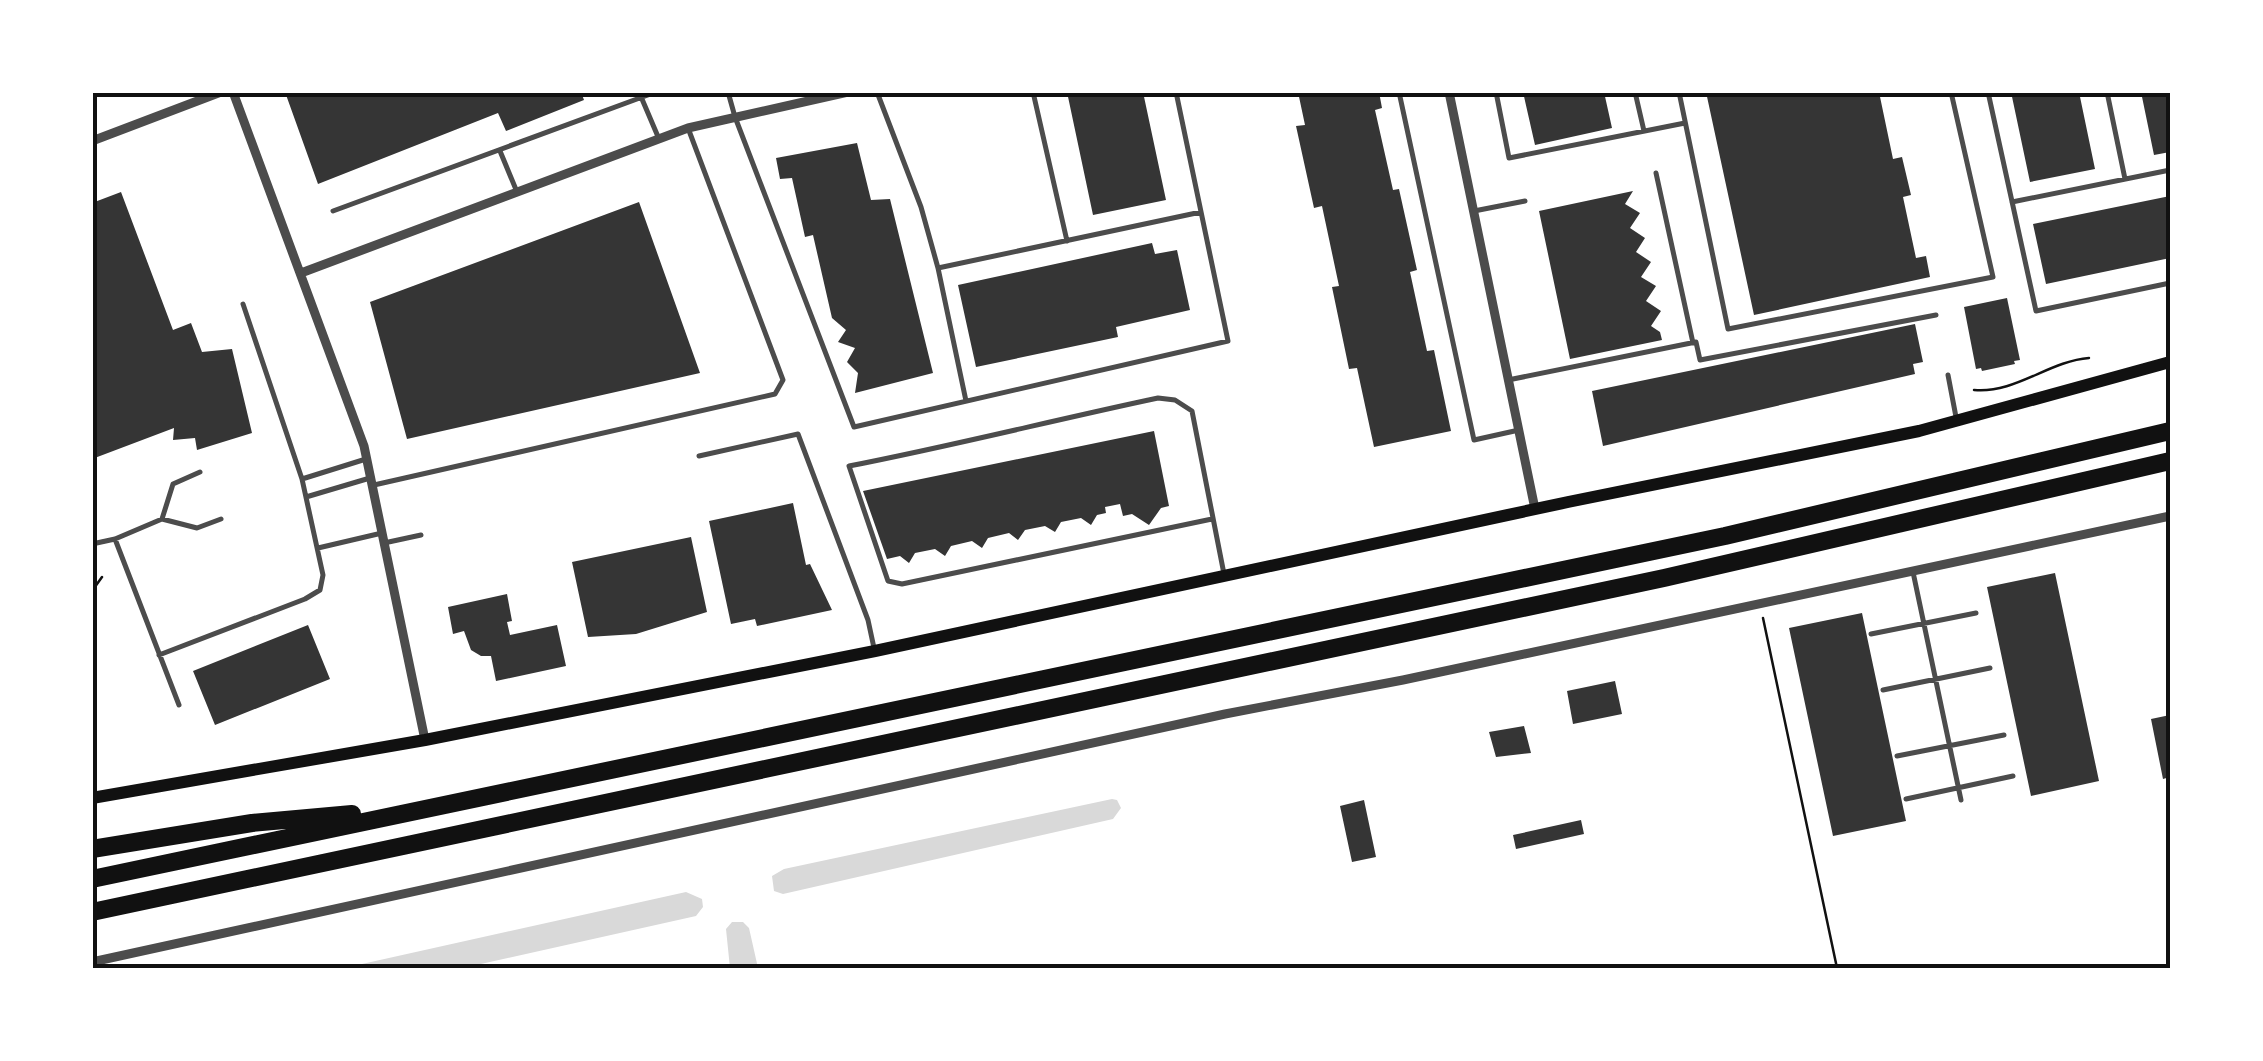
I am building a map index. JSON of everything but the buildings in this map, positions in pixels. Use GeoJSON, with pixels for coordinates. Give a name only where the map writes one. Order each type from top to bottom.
{"type":"FeatureCollection","features":[{"type":"Feature","properties":{"kind":"highway"},"geometry":{"type":"LineString","coordinates":[[92,879],[1725,536],[2170,431]]}},
{"type":"Feature","properties":{"kind":"highway"},"geometry":{"type":"LineString","coordinates":[[92,912],[1664,578],[2170,461]]}},
{"type":"Feature","properties":{"kind":"highway"},"geometry":{"type":"LineString","coordinates":[[92,848],[252,823],[427,808]]}},
{"type":"Feature","properties":{"kind":"main road"},"geometry":{"type":"LineString","coordinates":[[92,798],[425,740],[875,651],[1919,431],[2170,362]]}},
{"type":"Feature","properties":{"kind":"street"},"geometry":{"type":"LineString","coordinates":[[92,141],[222,92]]}},
{"type":"Feature","properties":{"kind":"street"},"geometry":{"type":"LineString","coordinates":[[233,92],[366,459],[425,740]]}},
{"type":"Feature","properties":{"kind":"street"},"geometry":{"type":"LineString","coordinates":[[301,273],[688,128],[848,92]]}},
{"type":"Feature","properties":{"kind":"street"},"geometry":{"type":"LineString","coordinates":[[1448,92],[1535,509]]}},
{"type":"Feature","properties":{"kind":"street"},"geometry":{"type":"LineString","coordinates":[[92,962],[1136,733],[2170,516]]}},
{"type":"Feature","properties":{"kind":"lane"},"geometry":{"type":"LineString","coordinates":[[333,211],[656,92]]}},
{"type":"Feature","properties":{"kind":"lane"},"geometry":{"type":"LineString","coordinates":[[728,92],[734,117],[854,427],[1228,341],[1176,92]]}},
{"type":"Feature","properties":{"kind":"lane"},"geometry":{"type":"LineString","coordinates":[[876,92],[920,206],[938,268],[966,401]]}},
{"type":"Feature","properties":{"kind":"lane"},"geometry":{"type":"LineString","coordinates":[[1034,92],[1068,240]]}},
{"type":"Feature","properties":{"kind":"lane"},"geometry":{"type":"LineString","coordinates":[[1399,92],[1474,440],[1518,430]]}},
{"type":"Feature","properties":{"kind":"lane"},"geometry":{"type":"LineString","coordinates":[[1496,92],[1509,158],[1686,123]]}},
{"type":"Feature","properties":{"kind":"lane"},"geometry":{"type":"LineString","coordinates":[[1635,92],[1644,131]]}},
{"type":"Feature","properties":{"kind":"lane"},"geometry":{"type":"LineString","coordinates":[[1679,92],[1728,330],[1993,277],[1951,92]]}},
{"type":"Feature","properties":{"kind":"lane"},"geometry":{"type":"LineString","coordinates":[[1988,92],[2036,311],[2170,284]]}},
{"type":"Feature","properties":{"kind":"lane"},"geometry":{"type":"LineString","coordinates":[[2108,92],[2125,179]]}},
{"type":"Feature","properties":{"kind":"lane"},"geometry":{"type":"LineString","coordinates":[[640,95],[659,139]]}},
{"type":"Feature","properties":{"kind":"lane"},"geometry":{"type":"LineString","coordinates":[[306,497],[775,394],[782,380],[688,128]]}},
{"type":"Feature","properties":{"kind":"lane"},"geometry":{"type":"LineString","coordinates":[[500,151],[516,192]]}},
{"type":"Feature","properties":{"kind":"lane"},"geometry":{"type":"LineString","coordinates":[[2012,202],[2170,170]]}},
{"type":"Feature","properties":{"kind":"lane"},"geometry":{"type":"LineString","coordinates":[[1656,173],[1693,343]]}},
{"type":"Feature","properties":{"kind":"lane"},"geometry":{"type":"LineString","coordinates":[[1473,211],[1526,201]]}},
{"type":"Feature","properties":{"kind":"lane"},"geometry":{"type":"LineString","coordinates":[[938,268],[1202,212]]}},
{"type":"Feature","properties":{"kind":"lane"},"geometry":{"type":"LineString","coordinates":[[159,655],[305,600],[320,590],[318,548],[302,479],[243,304]]}},
{"type":"Feature","properties":{"kind":"lane"},"geometry":{"type":"LineString","coordinates":[[1508,380],[1696,342],[1700,360],[1936,315]]}},
{"type":"Feature","properties":{"kind":"lane"},"geometry":{"type":"LineString","coordinates":[[1948,376],[1956,420]]}},
{"type":"Feature","properties":{"kind":"lane"},"geometry":{"type":"LineString","coordinates":[[1212,520],[902,584],[888,581],[848,466],[994,438],[1139,402],[1175,400],[1192,411],[1225,577]]}},
{"type":"Feature","properties":{"kind":"lane"},"geometry":{"type":"LineString","coordinates":[[699,456],[798,434],[868,620],[875,651]]}},
{"type":"Feature","properties":{"kind":"lane"},"geometry":{"type":"LineString","coordinates":[[302,479],[366,459]]}},
{"type":"Feature","properties":{"kind":"lane"},"geometry":{"type":"LineString","coordinates":[[162,519],[173,484],[200,472]]}},
{"type":"Feature","properties":{"kind":"lane"},"geometry":{"type":"LineString","coordinates":[[92,544],[115,539],[162,519],[197,528],[221,519]]}},
{"type":"Feature","properties":{"kind":"lane"},"geometry":{"type":"LineString","coordinates":[[318,548],[421,535]]}},
{"type":"Feature","properties":{"kind":"lane"},"geometry":{"type":"LineString","coordinates":[[115,539],[179,705]]}},
{"type":"Feature","properties":{"kind":"lane"},"geometry":{"type":"LineString","coordinates":[[1912,570],[1961,800]]}},
{"type":"Feature","properties":{"kind":"lane"},"geometry":{"type":"LineString","coordinates":[[1872,634],[1976,613]]}},
{"type":"Feature","properties":{"kind":"lane"},"geometry":{"type":"LineString","coordinates":[[1883,690],[1990,668]]}},
{"type":"Feature","properties":{"kind":"lane"},"geometry":{"type":"LineString","coordinates":[[1897,756],[2004,735]]}},
{"type":"Feature","properties":{"kind":"lane"},"geometry":{"type":"LineString","coordinates":[[1906,799],[2013,776]]}},
{"type":"Feature","properties":{"kind":"path"},"geometry":{"type":"LineString","coordinates":[[1974,390],[2001,387],[2064,362],[2088,358]]}},
{"type":"Feature","properties":{"kind":"path"},"geometry":{"type":"LineString","coordinates":[[92,591],[102,576]]}},
{"type":"Feature","properties":{"kind":"path"},"geometry":{"type":"LineString","coordinates":[[1760,602],[1836,968]]}},
{"type":"Feature","properties":{"kind":"shaded area"},"geometry":{"type":"Polygon","coordinates":[[[1112,799],[1121,808],[1113,819],[783,894],[774,891],[772,876],[784,869],[1112,799]]]}},
{"type":"Feature","properties":{"kind":"shaded area"},"geometry":{"type":"Polygon","coordinates":[[[686,892],[702,899],[703,907],[696,916],[463,968],[344,968],[686,892]]]}},
{"type":"Feature","properties":{"kind":"shaded area"},"geometry":{"type":"Polygon","coordinates":[[[732,922],[743,922],[749,928],[758,968],[730,968],[726,929],[732,922]]]}}]}
